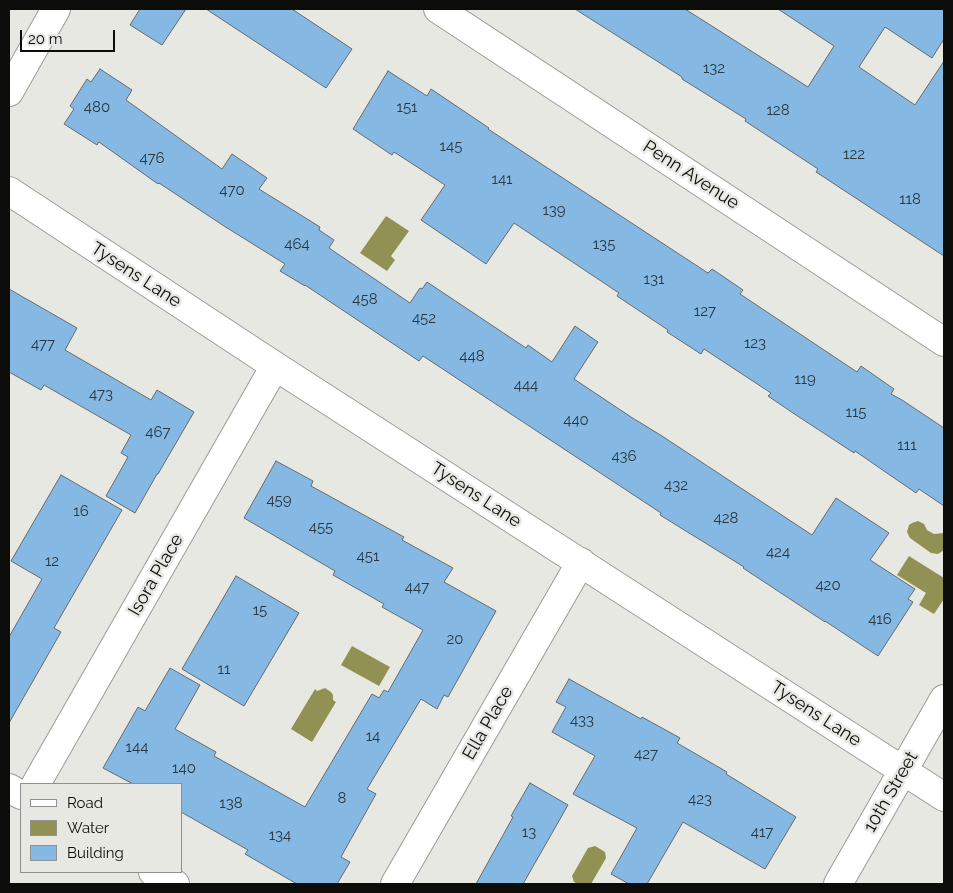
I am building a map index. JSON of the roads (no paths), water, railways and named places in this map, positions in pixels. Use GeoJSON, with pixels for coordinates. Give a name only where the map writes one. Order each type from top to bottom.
{"type":"FeatureCollection","features":[{"type":"Feature","properties":{"kind":"street"},"geometry":{"type":"LineString","coordinates":[[9,92],[56,9]]}},
{"type":"Feature","properties":{"kind":"street","name":"Penn Avenue"},"geometry":{"type":"LineString","coordinates":[[438,9],[944,342]]}},
{"type":"Feature","properties":{"kind":"street","name":"Tysens Lane"},"geometry":{"type":"LineString","coordinates":[[9,192],[275,366],[944,797]]}},
{"type":"Feature","properties":{"kind":"street","name":"Isora Place"},"geometry":{"type":"LineString","coordinates":[[37,783],[275,366]]}},
{"type":"Feature","properties":{"kind":"street","name":"Ella Place"},"geometry":{"type":"LineString","coordinates":[[395,884],[580,562]]}},
{"type":"Feature","properties":{"kind":"street","name":"10th Street"},"geometry":{"type":"LineString","coordinates":[[838,884],[944,699]]}},
{"type":"Feature","properties":{"kind":"street"},"geometry":{"type":"LineString","coordinates":[[9,788],[20,795]]}},
{"type":"Feature","properties":{"kind":"street"},"geometry":{"type":"LineString","coordinates":[[156,873],[175,884]]}},
{"type":"Feature","properties":{"kind":"water"},"geometry":{"type":"Polygon","coordinates":[[[386,216],[409,231],[391,256],[395,260],[387,271],[360,253],[386,216]]]}},
{"type":"Feature","properties":{"kind":"water"},"geometry":{"type":"Polygon","coordinates":[[[918,521],[934,534],[944,533],[944,550],[938,554],[931,553],[910,538],[907,532],[909,525],[918,521]]]}},
{"type":"Feature","properties":{"kind":"water"},"geometry":{"type":"Polygon","coordinates":[[[909,556],[944,578],[944,599],[934,614],[919,605],[926,593],[897,575],[909,556]]]}},
{"type":"Feature","properties":{"kind":"water"},"geometry":{"type":"Polygon","coordinates":[[[352,646],[390,667],[379,686],[341,665],[352,646]]]}},
{"type":"Feature","properties":{"kind":"water"},"geometry":{"type":"Polygon","coordinates":[[[325,688],[331,692],[333,700],[336,702],[312,742],[291,729],[315,689],[317,691],[325,688]]]}},
{"type":"Feature","properties":{"kind":"water"},"geometry":{"type":"Polygon","coordinates":[[[595,846],[605,852],[606,858],[591,884],[578,884],[574,882],[572,876],[588,848],[595,846]]]}}]}
